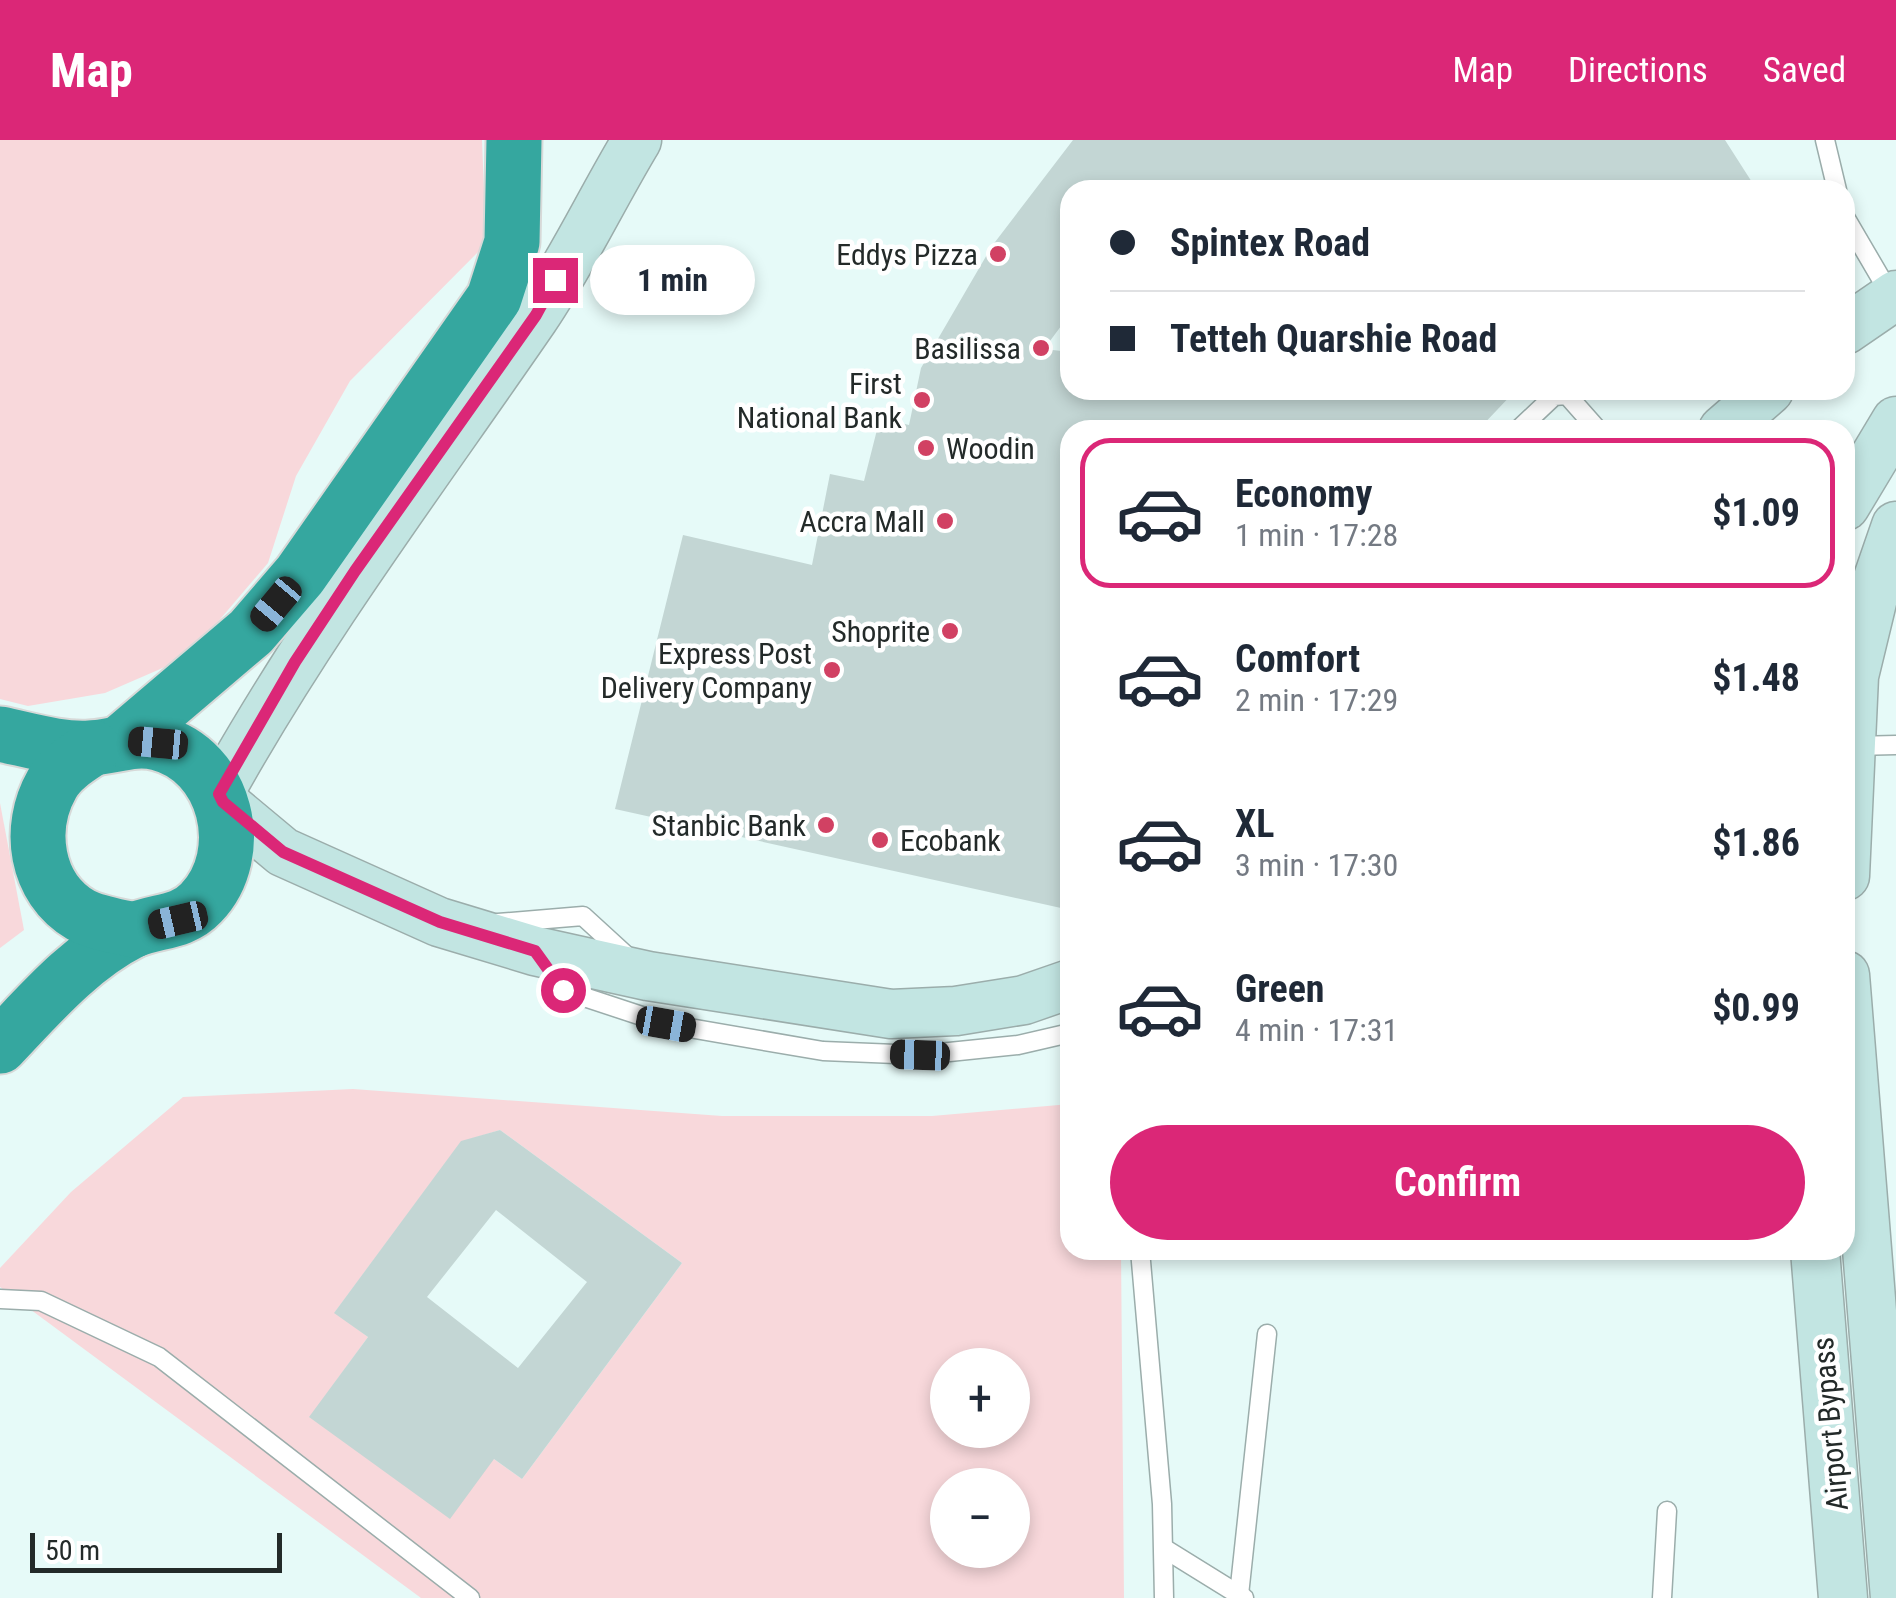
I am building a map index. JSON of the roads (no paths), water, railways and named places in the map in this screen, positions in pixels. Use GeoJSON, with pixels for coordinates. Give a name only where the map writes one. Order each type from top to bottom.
{"type":"FeatureCollection","features":[{"type":"Feature","properties":{"kind":"highway"},"geometry":{"type":"LineString","coordinates":[[134,930],[84,917],[64,902],[38,856],[40,815],[54,781],[108,744],[251,632],[300,575],[405,430],[494,298],[512,242],[514,140]]}},
{"type":"Feature","properties":{"kind":"highway"},"geometry":{"type":"LineString","coordinates":[[0,734],[64,748],[158,743],[190,758],[221,798],[227,842],[212,890],[178,920],[134,930],[89,959],[0,1046]]}},
{"type":"Feature","properties":{"kind":"main road"},"geometry":{"type":"LineString","coordinates":[[637,140],[536,315],[345,586],[221,798],[283,852],[440,922],[535,951],[648,976],[891,1014],[956,1011],[1024,1000],[1060,987]]}},
{"type":"Feature","properties":{"kind":"main road"},"geometry":{"type":"LineString","coordinates":[[1855,323],[1894,296]]}},
{"type":"Feature","properties":{"kind":"main road"},"geometry":{"type":"LineString","coordinates":[[1734,420],[1758,400]]}},
{"type":"Feature","properties":{"kind":"main road"},"geometry":{"type":"LineString","coordinates":[[1855,489],[1896,421]]}},
{"type":"Feature","properties":{"kind":"main road"},"geometry":{"type":"LineString","coordinates":[[1855,672],[1876,581],[1896,526]]}},
{"type":"Feature","properties":{"kind":"main road","name":"Airport Bypass"},"geometry":{"type":"LineString","coordinates":[[1855,1096],[1896,1598]]}},
{"type":"Feature","properties":{"kind":"main road","name":"Airport Bypass"},"geometry":{"type":"LineString","coordinates":[[1817,1260],[1843,1598]]}},
{"type":"Feature","properties":{"kind":"lane"},"geometry":{"type":"LineString","coordinates":[[1826,140],[1835,180]]}},
{"type":"Feature","properties":{"kind":"lane"},"geometry":{"type":"LineString","coordinates":[[1855,233],[1894,296]]}},
{"type":"Feature","properties":{"kind":"lane"},"geometry":{"type":"LineString","coordinates":[[1529,420],[1550,400]]}},
{"type":"Feature","properties":{"kind":"lane"},"geometry":{"type":"LineString","coordinates":[[1572,400],[1589,420]]}},
{"type":"Feature","properties":{"kind":"lane"},"geometry":{"type":"LineString","coordinates":[[1855,747],[1896,745]]}},
{"type":"Feature","properties":{"kind":"lane"},"geometry":{"type":"LineString","coordinates":[[440,922],[511,923],[582,916],[648,976]]}},
{"type":"Feature","properties":{"kind":"lane"},"geometry":{"type":"LineString","coordinates":[[535,951],[563,990],[666,1024],[823,1051],[920,1055],[1018,1045],[1060,1035]]}},
{"type":"Feature","properties":{"kind":"lane"},"geometry":{"type":"LineString","coordinates":[[1141,1260],[1165,1549],[1164,1598]]}},
{"type":"Feature","properties":{"kind":"lane"},"geometry":{"type":"LineString","coordinates":[[0,1299],[41,1301],[159,1357],[470,1598]]}},
{"type":"Feature","properties":{"kind":"lane"},"geometry":{"type":"LineString","coordinates":[[1165,1549],[1242,1596],[1267,1334]]}},
{"type":"Feature","properties":{"kind":"lane"},"geometry":{"type":"LineString","coordinates":[[1662,1598],[1666,1511]]}},
{"type":"Feature","properties":{"kind":"place","name":"Eddys Pizza"},"geometry":{"type":"Point","coordinates":[998,254]}},
{"type":"Feature","properties":{"kind":"place","name":"Basilissa"},"geometry":{"type":"Point","coordinates":[1041,348]}},
{"type":"Feature","properties":{"kind":"place","name":"First National Bank"},"geometry":{"type":"Point","coordinates":[922,400]}},
{"type":"Feature","properties":{"kind":"place","name":"Woodin"},"geometry":{"type":"Point","coordinates":[926,448]}},
{"type":"Feature","properties":{"kind":"place","name":"Accra Mall"},"geometry":{"type":"Point","coordinates":[945,521]}},
{"type":"Feature","properties":{"kind":"place","name":"Shoprite"},"geometry":{"type":"Point","coordinates":[950,631]}},
{"type":"Feature","properties":{"kind":"place","name":"Express Post Delivery Company"},"geometry":{"type":"Point","coordinates":[832,670]}},
{"type":"Feature","properties":{"kind":"place","name":"Stanbic Bank"},"geometry":{"type":"Point","coordinates":[826,825]}},
{"type":"Feature","properties":{"kind":"place","name":"Ecobank"},"geometry":{"type":"Point","coordinates":[880,840]}}]}
